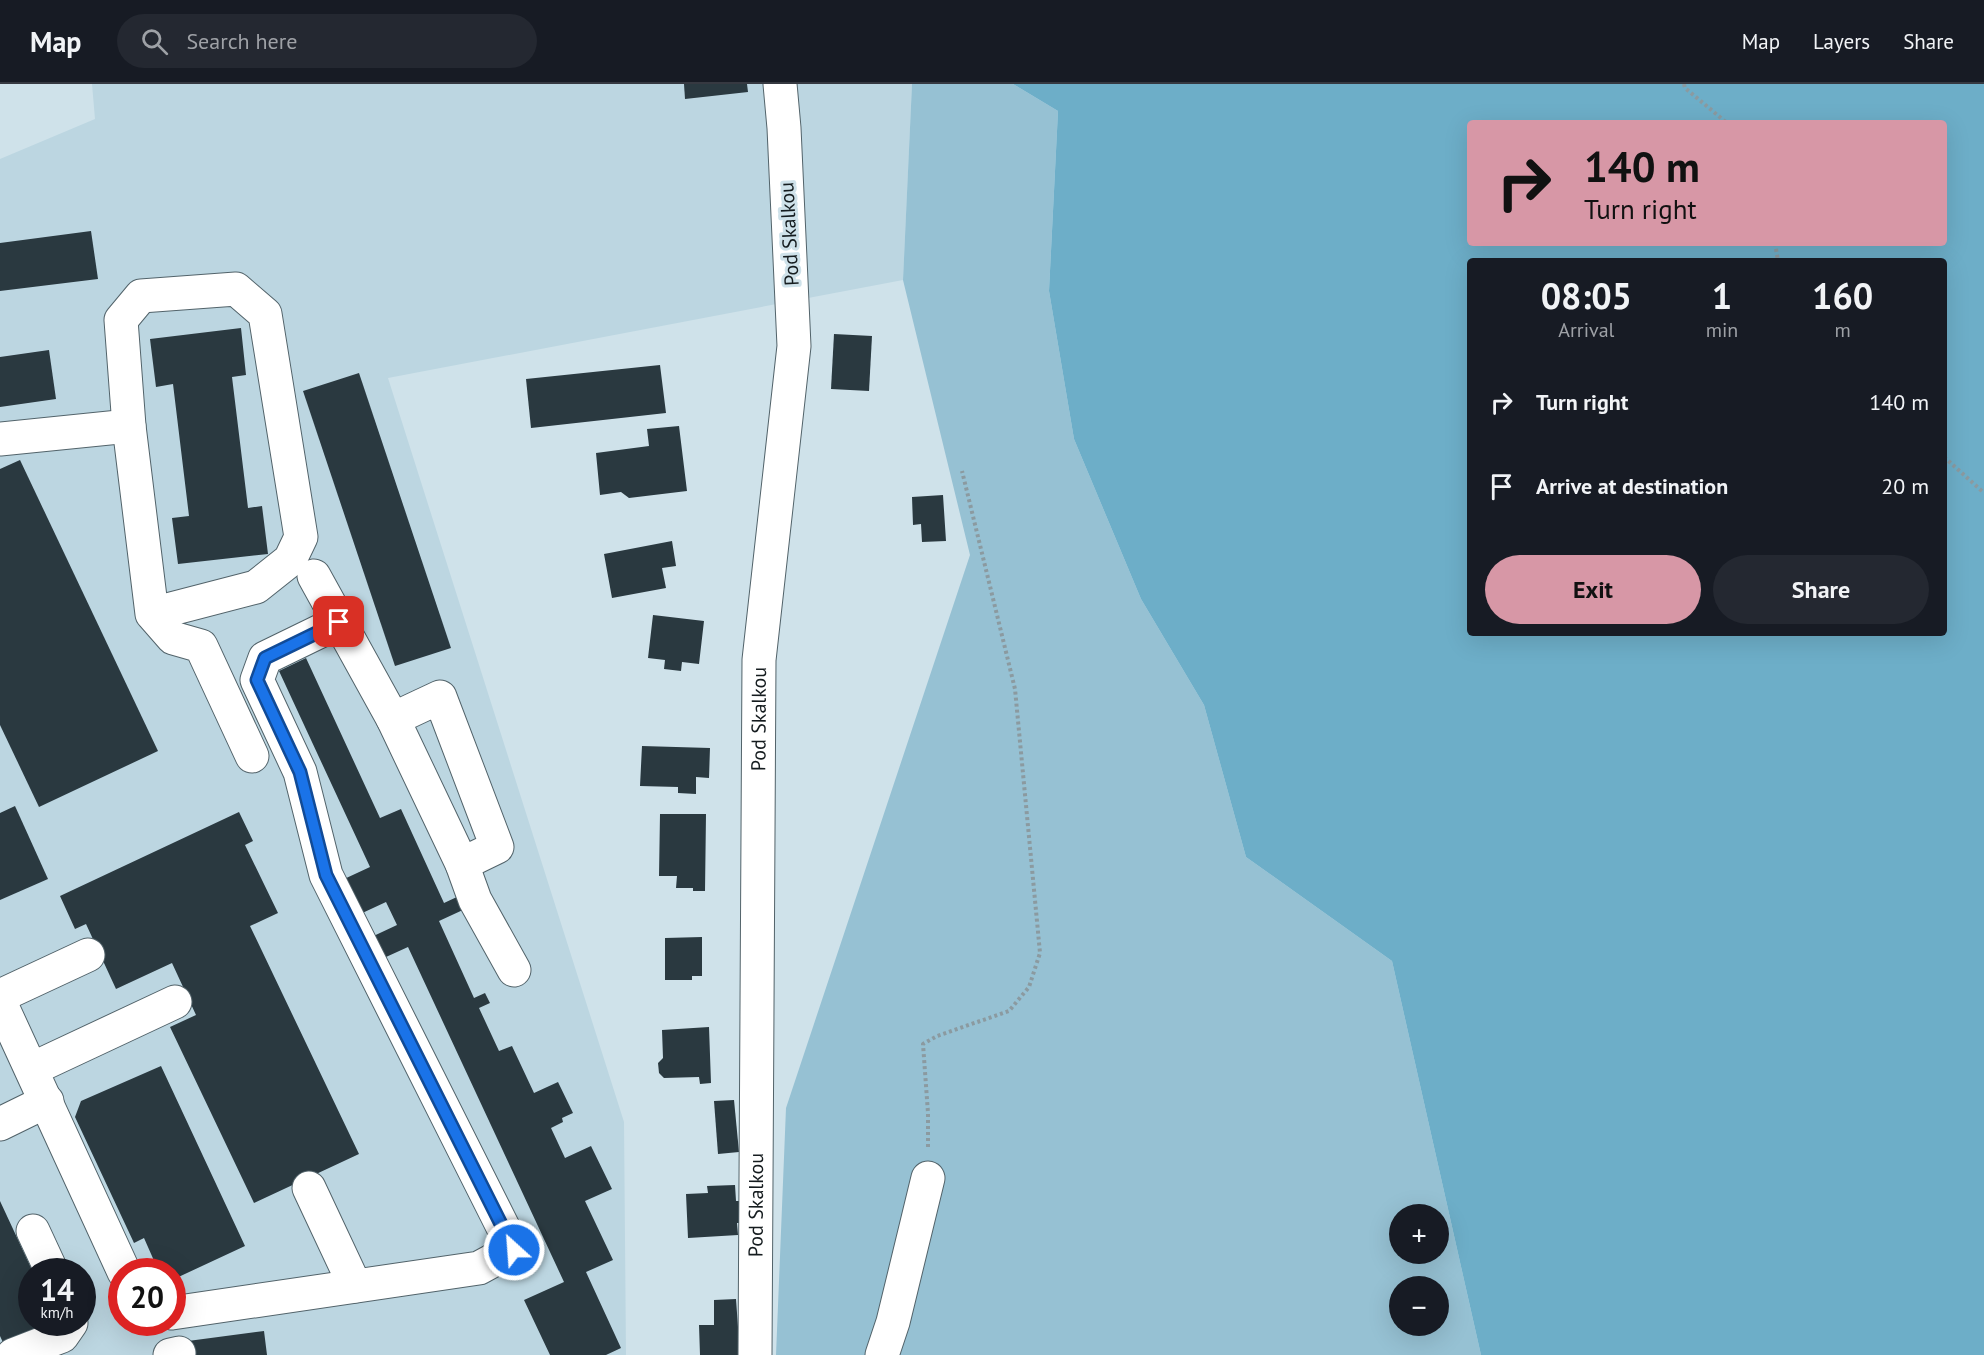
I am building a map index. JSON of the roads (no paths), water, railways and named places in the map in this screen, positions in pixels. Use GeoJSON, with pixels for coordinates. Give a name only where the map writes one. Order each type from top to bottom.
{"type":"FeatureCollection","features":[{"type":"Feature","properties":{"kind":"street","name":"Pod Skalkou"},"geometry":{"type":"LineString","coordinates":[[755,1355],[759,660],[794,346],[780,84]]}},
{"type":"Feature","properties":{"kind":"street"},"geometry":{"type":"LineString","coordinates":[[152,614],[256,587],[290,560],[301,537],[265,314],[236,289],[141,296],[121,320],[129,426],[152,614],[173,638],[201,646],[252,756]]}},
{"type":"Feature","properties":{"kind":"street"},"geometry":{"type":"LineString","coordinates":[[0,439],[129,426]]}},
{"type":"Feature","properties":{"kind":"street"},"geometry":{"type":"LineString","coordinates":[[314,576],[393,719],[462,864],[475,900],[514,970]]}},
{"type":"Feature","properties":{"kind":"street"},"geometry":{"type":"LineString","coordinates":[[186,1311],[479,1268],[514,1250],[326,875],[300,772],[257,680],[265,658],[339,622]]}},
{"type":"Feature","properties":{"kind":"street"},"geometry":{"type":"LineString","coordinates":[[393,719],[440,697],[497,847],[462,864]]}},
{"type":"Feature","properties":{"kind":"street"},"geometry":{"type":"LineString","coordinates":[[0,996],[88,955]]}},
{"type":"Feature","properties":{"kind":"street"},"geometry":{"type":"LineString","coordinates":[[0,1002],[118,1258]]}},
{"type":"Feature","properties":{"kind":"street"},"geometry":{"type":"LineString","coordinates":[[32,1069],[175,1002]]}},
{"type":"Feature","properties":{"kind":"street"},"geometry":{"type":"LineString","coordinates":[[0,1124],[47,1101]]}},
{"type":"Feature","properties":{"kind":"street"},"geometry":{"type":"LineString","coordinates":[[882,1355],[893,1322],[928,1178]]}},
{"type":"Feature","properties":{"kind":"street"},"geometry":{"type":"LineString","coordinates":[[309,1188],[355,1286]]}},
{"type":"Feature","properties":{"kind":"street"},"geometry":{"type":"LineString","coordinates":[[33,1231],[46,1258]]}},
{"type":"Feature","properties":{"kind":"street"},"geometry":{"type":"LineString","coordinates":[[13,1355],[62,1336]]}}]}
